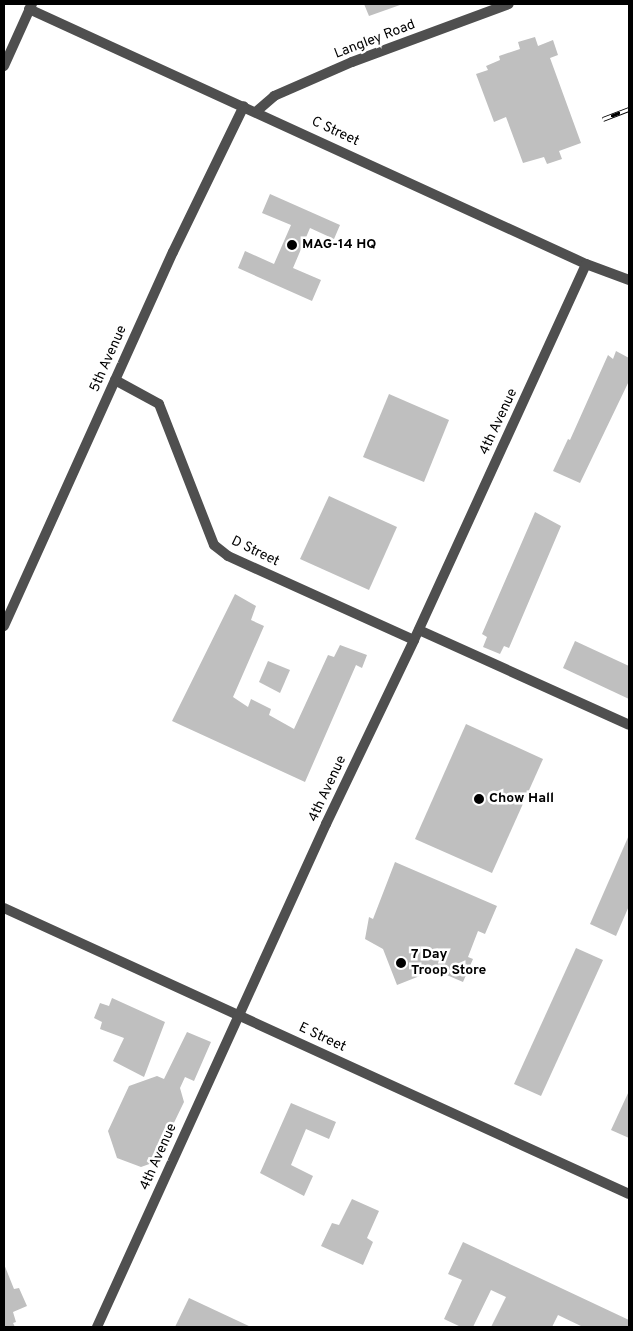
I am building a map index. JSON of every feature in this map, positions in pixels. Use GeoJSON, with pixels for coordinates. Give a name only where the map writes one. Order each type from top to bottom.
{"type":"FeatureCollection","features":[{"type":"Feature","properties":{"kind":"street","name":"Langley Road"},"geometry":{"type":"LineString","coordinates":[[257,112],[274,96],[343,66],[509,4]]}},
{"type":"Feature","properties":{"kind":"street","name":"C Street"},"geometry":{"type":"LineString","coordinates":[[31,6],[586,264],[629,280]]}},
{"type":"Feature","properties":{"kind":"street"},"geometry":{"type":"LineString","coordinates":[[4,66],[31,6]]}},
{"type":"Feature","properties":{"kind":"street","name":"5th Avenue"},"geometry":{"type":"LineString","coordinates":[[4,626],[177,244],[244,106]]}},
{"type":"Feature","properties":{"kind":"street","name":"4th Avenue"},"geometry":{"type":"LineString","coordinates":[[97,1327],[238,1015],[326,824],[419,630],[586,264]]}},
{"type":"Feature","properties":{"kind":"street","name":"D Street"},"geometry":{"type":"LineString","coordinates":[[115,380],[160,404],[214,545],[228,556],[414,640]]}},
{"type":"Feature","properties":{"kind":"street"},"geometry":{"type":"LineString","coordinates":[[419,630],[629,725]]}},
{"type":"Feature","properties":{"kind":"street","name":"E Street"},"geometry":{"type":"LineString","coordinates":[[4,908],[629,1194]]}},
{"type":"Feature","properties":{"kind":"building"},"geometry":{"type":"Polygon","coordinates":[[[364,4],[400,4],[400,5],[369,16],[364,4]]]}},
{"type":"Feature","properties":{"kind":"building"},"geometry":{"type":"Polygon","coordinates":[[[535,37],[538,46],[553,40],[558,55],[550,58],[581,143],[559,151],[562,159],[547,164],[544,157],[523,163],[506,117],[494,122],[476,74],[488,70],[486,66],[500,60],[499,56],[520,49],[518,42],[535,37]]]}},
{"type":"Feature","properties":{"kind":"building","name":"MAG-14 HQ"},"geometry":{"type":"Polygon","coordinates":[[[270,194],[340,225],[334,239],[310,228],[293,268],[321,280],[312,301],[238,268],[245,251],[274,264],[291,225],[262,213],[270,194]]]}},
{"type":"Feature","properties":{"kind":"building"},"geometry":{"type":"Polygon","coordinates":[[[616,351],[629,358],[629,381],[580,483],[553,471],[568,439],[570,440],[608,355],[613,359],[616,351]]]}},
{"type":"Feature","properties":{"kind":"building"},"geometry":{"type":"Polygon","coordinates":[[[389,394],[449,420],[424,482],[363,457],[389,394]]]}},
{"type":"Feature","properties":{"kind":"building"},"geometry":{"type":"Polygon","coordinates":[[[329,496],[397,527],[369,590],[300,559],[329,496]]]}},
{"type":"Feature","properties":{"kind":"building"},"geometry":{"type":"Polygon","coordinates":[[[535,512],[561,526],[509,648],[504,646],[500,654],[483,647],[487,637],[482,634],[535,512]]]}},
{"type":"Feature","properties":{"kind":"building"},"geometry":{"type":"Polygon","coordinates":[[[235,594],[256,606],[251,620],[264,626],[233,697],[248,707],[251,699],[271,709],[269,715],[294,729],[328,655],[334,657],[340,645],[367,655],[362,668],[356,665],[305,782],[172,721],[235,594]]]}},
{"type":"Feature","properties":{"kind":"building"},"geometry":{"type":"Polygon","coordinates":[[[575,641],[629,666],[629,699],[563,668],[575,641]]]}},
{"type":"Feature","properties":{"kind":"building"},"geometry":{"type":"Polygon","coordinates":[[[268,661],[290,670],[280,693],[259,682],[268,661]]]}},
{"type":"Feature","properties":{"kind":"building","name":"Chow Hall"},"geometry":{"type":"Polygon","coordinates":[[[466,724],[543,759],[492,873],[415,839],[466,724]]]}},
{"type":"Feature","properties":{"kind":"building"},"geometry":{"type":"Polygon","coordinates":[[[629,835],[629,906],[616,936],[590,924],[629,835]]]}},
{"type":"Feature","properties":{"kind":"building"},"geometry":{"type":"Polygon","coordinates":[[[395,862],[497,906],[485,934],[478,931],[468,957],[473,959],[463,982],[435,970],[397,985],[383,949],[365,939],[369,917],[373,919],[395,862]]]}},
{"type":"Feature","properties":{"kind":"building"},"geometry":{"type":"Polygon","coordinates":[[[576,948],[603,960],[541,1096],[514,1084],[576,948]]]}},
{"type":"Feature","properties":{"kind":"building"},"geometry":{"type":"Polygon","coordinates":[[[112,998],[165,1022],[144,1077],[113,1061],[124,1038],[100,1029],[102,1022],[94,1018],[100,1003],[109,1006],[112,998]]]}},
{"type":"Feature","properties":{"kind":"building"},"geometry":{"type":"Polygon","coordinates":[[[187,1032],[211,1042],[194,1081],[185,1077],[180,1088],[184,1102],[155,1162],[141,1167],[117,1158],[108,1131],[129,1086],[157,1076],[164,1079],[187,1032]]]}},
{"type":"Feature","properties":{"kind":"building"},"geometry":{"type":"Polygon","coordinates":[[[629,1091],[629,1138],[611,1130],[629,1091]]]}},
{"type":"Feature","properties":{"kind":"building"},"geometry":{"type":"Polygon","coordinates":[[[291,1103],[336,1122],[329,1139],[306,1129],[291,1165],[313,1176],[304,1196],[260,1173],[291,1103]]]}},
{"type":"Feature","properties":{"kind":"building"},"geometry":{"type":"Polygon","coordinates":[[[352,1199],[379,1211],[367,1238],[373,1242],[363,1265],[321,1246],[332,1223],[339,1225],[352,1199]]]}},
{"type":"Feature","properties":{"kind":"building"},"geometry":{"type":"Polygon","coordinates":[[[463,1242],[629,1320],[629,1327],[583,1327],[558,1315],[552,1327],[491,1327],[506,1297],[491,1290],[473,1327],[461,1327],[444,1319],[462,1280],[448,1274],[463,1242]]]}},
{"type":"Feature","properties":{"kind":"building"},"geometry":{"type":"Polygon","coordinates":[[[4,1264],[14,1289],[19,1288],[27,1306],[13,1312],[16,1322],[13,1323],[15,1327],[4,1327],[4,1264]]]}},
{"type":"Feature","properties":{"kind":"building"},"geometry":{"type":"Polygon","coordinates":[[[189,1298],[251,1327],[175,1327],[189,1298]]]}},
{"type":"Feature","properties":{"kind":"railway"},"geometry":{"type":"LineString","coordinates":[[603,119],[629,109]]}},
{"type":"Feature","properties":{"kind":"place","name":"MAG-14 HQ"},"geometry":{"type":"Point","coordinates":[292,245]}},
{"type":"Feature","properties":{"kind":"place","name":"Chow Hall"},"geometry":{"type":"Point","coordinates":[479,799]}},
{"type":"Feature","properties":{"kind":"place","name":"7 Day Troop Store"},"geometry":{"type":"Point","coordinates":[401,963]}}]}
